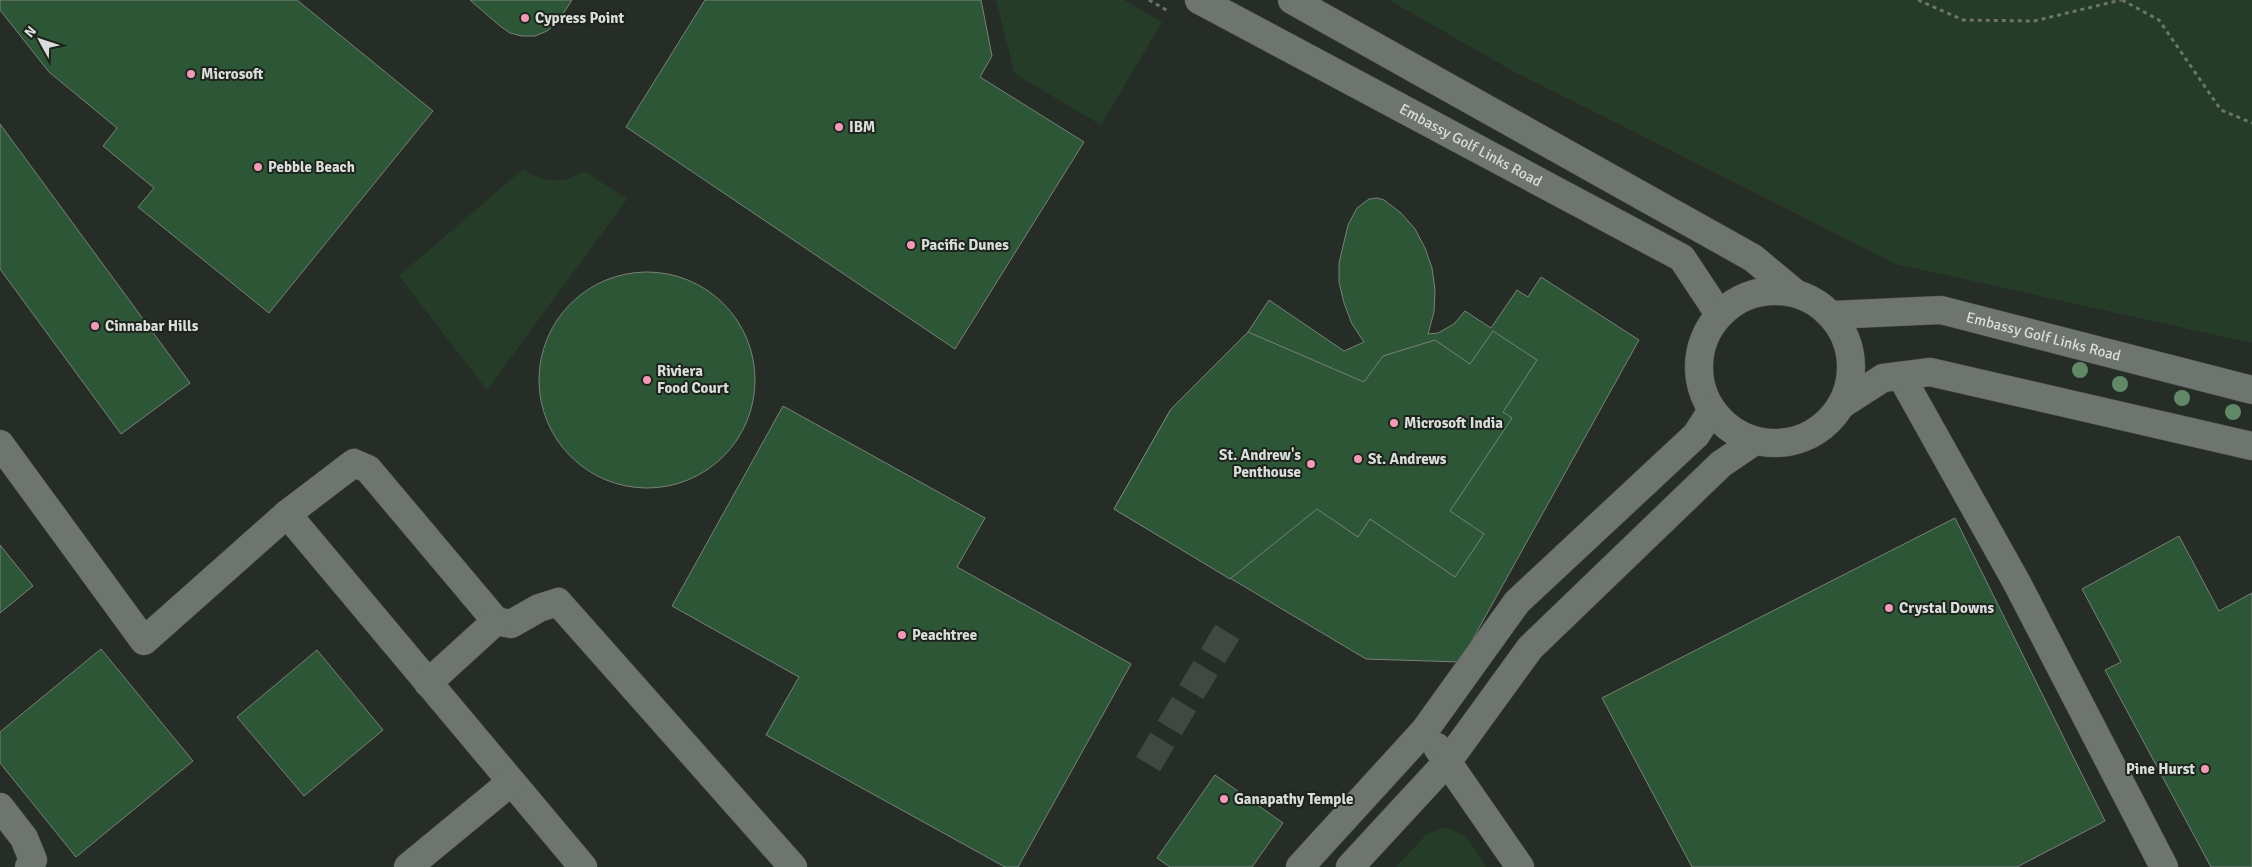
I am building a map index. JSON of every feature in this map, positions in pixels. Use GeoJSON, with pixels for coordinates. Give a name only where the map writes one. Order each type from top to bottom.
{"type":"FeatureCollection","features":[{"type":"Feature","properties":{"kind":"street","name":"Embassy Golf Links Road"},"geometry":{"type":"LineString","coordinates":[[1199,0],[1682,258],[1720,314]]}},
{"type":"Feature","properties":{"kind":"street"},"geometry":{"type":"LineString","coordinates":[[1292,0],[1753,258],[1795,293]]}},
{"type":"Feature","properties":{"kind":"street"},"geometry":{"type":"LineString","coordinates":[[1841,405],[1850,383],[1851,359],[1845,336],[1832,316],[1815,301],[1795,293],[1774,290],[1754,293],[1736,301],[1720,314],[1705,336],[1698,362],[1701,388],[1712,410],[1732,430],[1756,441],[1780,443],[1804,437],[1825,424],[1841,405],[1883,378],[1930,372],[2252,446]]}},
{"type":"Feature","properties":{"kind":"street","name":"Embassy Golf Links Road"},"geometry":{"type":"LineString","coordinates":[[1832,316],[1941,310],[2252,390]]}},
{"type":"Feature","properties":{"kind":"street"},"geometry":{"type":"LineString","coordinates":[[1901,376],[2017,583],[2164,867]]}},
{"type":"Feature","properties":{"kind":"street"},"geometry":{"type":"LineString","coordinates":[[1300,867],[1425,730],[1517,602],[1696,435],[1712,410]]}},
{"type":"Feature","properties":{"kind":"street"},"geometry":{"type":"LineString","coordinates":[[1350,867],[1448,761],[1530,648],[1721,464],[1756,441]]}},
{"type":"Feature","properties":{"kind":"street"},"geometry":{"type":"LineString","coordinates":[[0,444],[144,641],[287,514],[354,463],[368,468],[496,621],[511,624],[539,608],[558,602],[793,867]]}},
{"type":"Feature","properties":{"kind":"street"},"geometry":{"type":"LineString","coordinates":[[287,514],[583,867]]}},
{"type":"Feature","properties":{"kind":"street"},"geometry":{"type":"LineString","coordinates":[[428,683],[496,621]]}},
{"type":"Feature","properties":{"kind":"street"},"geometry":{"type":"LineString","coordinates":[[1425,730],[1520,867]]}},
{"type":"Feature","properties":{"kind":"street"},"geometry":{"type":"LineString","coordinates":[[408,867],[511,782]]}},
{"type":"Feature","properties":{"kind":"street"},"geometry":{"type":"LineString","coordinates":[[0,807],[24,838],[32,860],[29,867]]}},
{"type":"Feature","properties":{"kind":"path"},"geometry":{"type":"LineString","coordinates":[[1918,0],[1962,20],[2034,20],[2122,0],[2159,20],[2221,110],[2252,123]]}},
{"type":"Feature","properties":{"kind":"green space"},"geometry":{"type":"Polygon","coordinates":[[[996,0],[1124,0],[1162,22],[1101,125],[1015,74],[996,0]]]}},
{"type":"Feature","properties":{"kind":"green space"},"geometry":{"type":"Polygon","coordinates":[[[1389,0],[2252,0],[2252,343],[1896,264],[1511,70],[1389,0]]]}},
{"type":"Feature","properties":{"kind":"green space"},"geometry":{"type":"Polygon","coordinates":[[[523,169],[546,180],[561,180],[584,171],[627,199],[487,390],[399,276],[523,169]]]}},
{"type":"Feature","properties":{"kind":"green space"},"geometry":{"type":"Polygon","coordinates":[[[1443,828],[1451,829],[1464,836],[1474,847],[1486,867],[1396,867],[1427,834],[1443,828]]]}},
{"type":"Feature","properties":{"kind":"building","name":"Pebble Beach"},"geometry":{"type":"Polygon","coordinates":[[[0,0],[297,0],[433,111],[269,313],[138,207],[154,188],[103,146],[117,128],[49,72],[0,10],[0,0]]]}},
{"type":"Feature","properties":{"kind":"building","name":"Cypress Point"},"geometry":{"type":"Polygon","coordinates":[[[470,0],[572,0],[557,23],[547,31],[535,36],[522,36],[510,33],[470,0]]]}},
{"type":"Feature","properties":{"kind":"building","name":"Pacific Dunes"},"geometry":{"type":"Polygon","coordinates":[[[705,0],[981,0],[992,56],[980,77],[1084,142],[955,349],[626,127],[705,0]]]}},
{"type":"Feature","properties":{"kind":"building","name":"Cinnabar Hills"},"geometry":{"type":"Polygon","coordinates":[[[0,124],[190,383],[121,434],[0,269],[0,124]]]}},
{"type":"Feature","properties":{"kind":"building","name":"St. Andrews"},"geometry":{"type":"Polygon","coordinates":[[[1377,198],[1384,200],[1401,213],[1415,229],[1425,248],[1432,268],[1435,290],[1434,312],[1428,334],[1438,333],[1454,324],[1465,311],[1491,328],[1517,290],[1528,297],[1541,277],[1639,340],[1460,662],[1366,659],[1114,509],[1171,409],[1248,332],[1269,300],[1344,351],[1364,342],[1352,324],[1344,303],[1339,282],[1339,263],[1348,225],[1357,208],[1369,199],[1377,198]]]}},
{"type":"Feature","properties":{"kind":"building","name":"Riviera Food Court"},"geometry":{"type":"Polygon","coordinates":[[[647,272],[668,274],[688,280],[707,290],[723,304],[737,320],[747,339],[753,359],[755,380],[753,401],[747,421],[737,440],[723,456],[707,470],[688,480],[668,486],[647,488],[626,486],[606,480],[587,470],[571,456],[557,440],[547,421],[541,401],[539,380],[541,359],[547,339],[557,320],[571,304],[587,290],[606,280],[626,274],[647,272]]]}},
{"type":"Feature","properties":{"kind":"building","name":"St. Andrew's Penthouse"},"geometry":{"type":"Polygon","coordinates":[[[1493,331],[1537,360],[1503,412],[1512,418],[1450,511],[1484,534],[1455,577],[1370,519],[1358,537],[1317,509],[1230,579],[1114,509],[1171,409],[1248,332],[1364,382],[1383,356],[1435,340],[1470,364],[1493,331]]]}},
{"type":"Feature","properties":{"kind":"building","name":"Peachtree"},"geometry":{"type":"Polygon","coordinates":[[[783,406],[985,518],[957,567],[1131,664],[1018,867],[1005,867],[766,735],[799,677],[672,606],[783,406]]]}},
{"type":"Feature","properties":{"kind":"building","name":"Crystal Downs"},"geometry":{"type":"Polygon","coordinates":[[[1955,518],[2105,821],[2017,867],[1692,867],[1602,698],[1955,518]]]}},
{"type":"Feature","properties":{"kind":"building","name":"Pine Hurst"},"geometry":{"type":"Polygon","coordinates":[[[2179,536],[2219,611],[2252,593],[2252,867],[2211,867],[2105,670],[2121,662],[2082,589],[2179,536]]]}},
{"type":"Feature","properties":{"kind":"building"},"geometry":{"type":"Polygon","coordinates":[[[0,545],[33,586],[0,613],[0,545]]]}},
{"type":"Feature","properties":{"kind":"building"},"geometry":{"type":"Polygon","coordinates":[[[101,649],[193,761],[76,857],[0,763],[0,732],[101,649]]]}},
{"type":"Feature","properties":{"kind":"building"},"geometry":{"type":"Polygon","coordinates":[[[317,650],[383,730],[304,796],[237,717],[317,650]]]}},
{"type":"Feature","properties":{"kind":"building","name":"Ganapathy Temple"},"geometry":{"type":"Polygon","coordinates":[[[1215,775],[1283,823],[1252,867],[1170,867],[1157,858],[1215,775]]]}},
{"type":"Feature","properties":{"kind":"tunnel"},"geometry":{"type":"LineString","coordinates":[[1148,764],[1228,631]]}},
{"type":"Feature","properties":{"kind":"place","name":"Cypress Point"},"geometry":{"type":"Point","coordinates":[525,18]}},
{"type":"Feature","properties":{"kind":"place","name":"Microsoft"},"geometry":{"type":"Point","coordinates":[191,74]}},
{"type":"Feature","properties":{"kind":"place","name":"IBM"},"geometry":{"type":"Point","coordinates":[839,127]}},
{"type":"Feature","properties":{"kind":"place","name":"Pebble Beach"},"geometry":{"type":"Point","coordinates":[258,167]}},
{"type":"Feature","properties":{"kind":"place","name":"Pacific Dunes"},"geometry":{"type":"Point","coordinates":[911,245]}},
{"type":"Feature","properties":{"kind":"place","name":"Cinnabar Hills"},"geometry":{"type":"Point","coordinates":[95,326]}},
{"type":"Feature","properties":{"kind":"place","name":"Riviera Food Court"},"geometry":{"type":"Point","coordinates":[647,380]}},
{"type":"Feature","properties":{"kind":"place","name":"Microsoft India"},"geometry":{"type":"Point","coordinates":[1394,423]}},
{"type":"Feature","properties":{"kind":"place","name":"St. Andrews"},"geometry":{"type":"Point","coordinates":[1358,459]}},
{"type":"Feature","properties":{"kind":"place","name":"St. Andrew's Penthouse"},"geometry":{"type":"Point","coordinates":[1311,464]}},
{"type":"Feature","properties":{"kind":"place","name":"Crystal Downs"},"geometry":{"type":"Point","coordinates":[1889,608]}},
{"type":"Feature","properties":{"kind":"place","name":"Peachtree"},"geometry":{"type":"Point","coordinates":[902,635]}},
{"type":"Feature","properties":{"kind":"place","name":"Pine Hurst"},"geometry":{"type":"Point","coordinates":[2205,769]}},
{"type":"Feature","properties":{"kind":"place","name":"Ganapathy Temple"},"geometry":{"type":"Point","coordinates":[1224,799]}}]}
